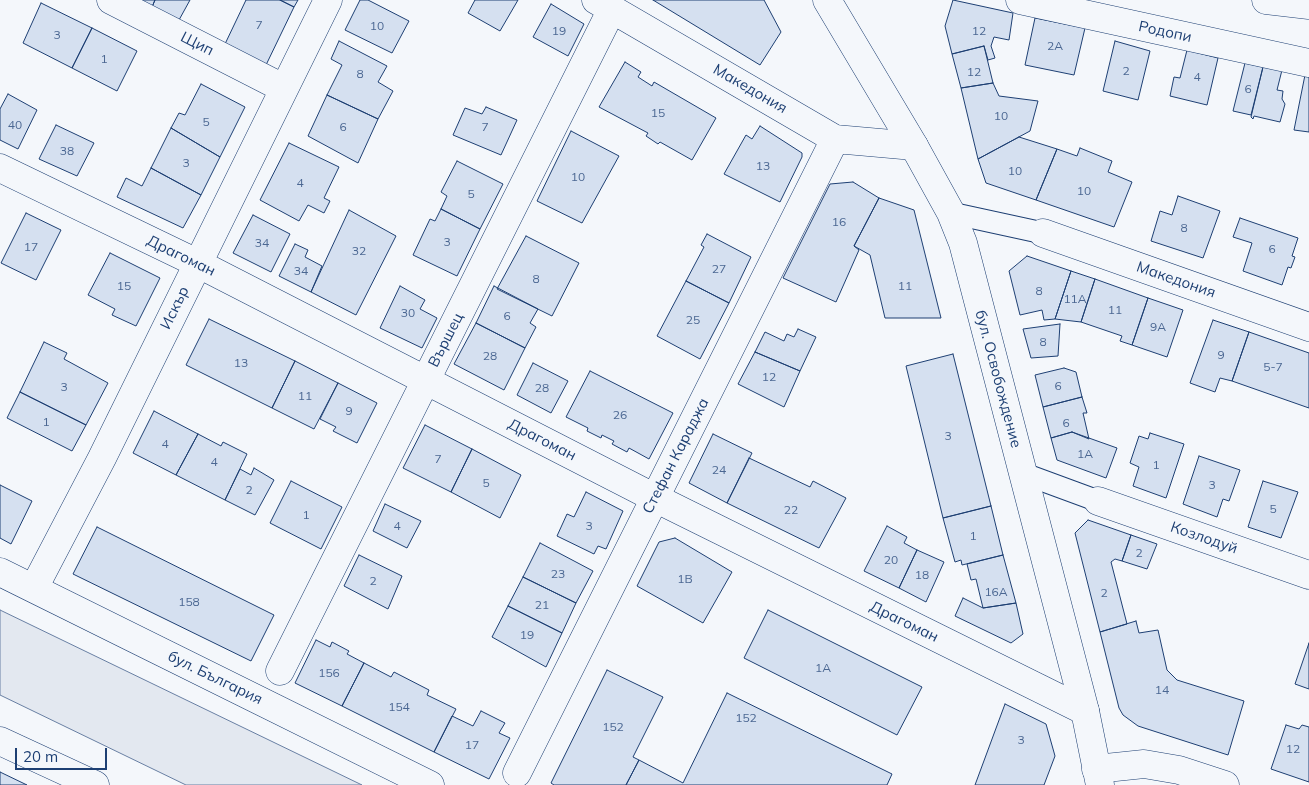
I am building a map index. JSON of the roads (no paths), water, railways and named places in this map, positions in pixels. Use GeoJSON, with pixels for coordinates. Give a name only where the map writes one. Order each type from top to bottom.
{"type":"FeatureCollection","features":[{"type":"Feature","properties":{"kind":"street","name":"Щип"},"geometry":{"type":"LineString","coordinates":[[111,0],[283,88]]}},
{"type":"Feature","properties":{"kind":"street","name":"Искър"},"geometry":{"type":"LineString","coordinates":[[34,588],[102,458],[328,0]]}},
{"type":"Feature","properties":{"kind":"street","name":"бул. Освобождение"},"geometry":{"type":"LineString","coordinates":[[827,0],[914,146],[951,213],[963,243],[1085,711],[1098,777]]}},
{"type":"Feature","properties":{"kind":"street","name":"Родопи"},"geometry":{"type":"LineString","coordinates":[[1020,0],[1309,63]]}},
{"type":"Feature","properties":{"kind":"street"},"geometry":{"type":"LineString","coordinates":[[1266,0],[1309,5]]}},
{"type":"Feature","properties":{"kind":"street","name":"Македония"},"geometry":{"type":"LineString","coordinates":[[604,5],[835,138],[914,146]]}},
{"type":"Feature","properties":{"kind":"street","name":"Вършец"},"geometry":{"type":"LineString","coordinates":[[280,671],[426,380],[604,5]]}},
{"type":"Feature","properties":{"kind":"street","name":"Стефан Караджа"},"geometry":{"type":"LineString","coordinates":[[516,773],[835,138]]}},
{"type":"Feature","properties":{"kind":"street","name":"Драгоман"},"geometry":{"type":"LineString","coordinates":[[0,168],[197,263],[655,498],[1085,711]]}},
{"type":"Feature","properties":{"kind":"street"},"geometry":{"type":"LineString","coordinates":[[951,213],[1043,232]]}},
{"type":"Feature","properties":{"kind":"street","name":"Македония"},"geometry":{"type":"LineString","coordinates":[[1043,232],[1309,327]]}},
{"type":"Feature","properties":{"kind":"street"},"geometry":{"type":"LineString","coordinates":[[1022,473],[1098,501]]}},
{"type":"Feature","properties":{"kind":"street","name":"Козлодуй"},"geometry":{"type":"LineString","coordinates":[[1098,501],[1309,575]]}},
{"type":"Feature","properties":{"kind":"street","name":"бул. България"},"geometry":{"type":"LineString","coordinates":[[0,572],[430,785]]}},
{"type":"Feature","properties":{"kind":"street"},"geometry":{"type":"LineString","coordinates":[[0,741],[95,785]]}},
{"type":"Feature","properties":{"kind":"street"},"geometry":{"type":"LineString","coordinates":[[1098,777],[1144,764],[1179,770],[1225,785]]}}]}
